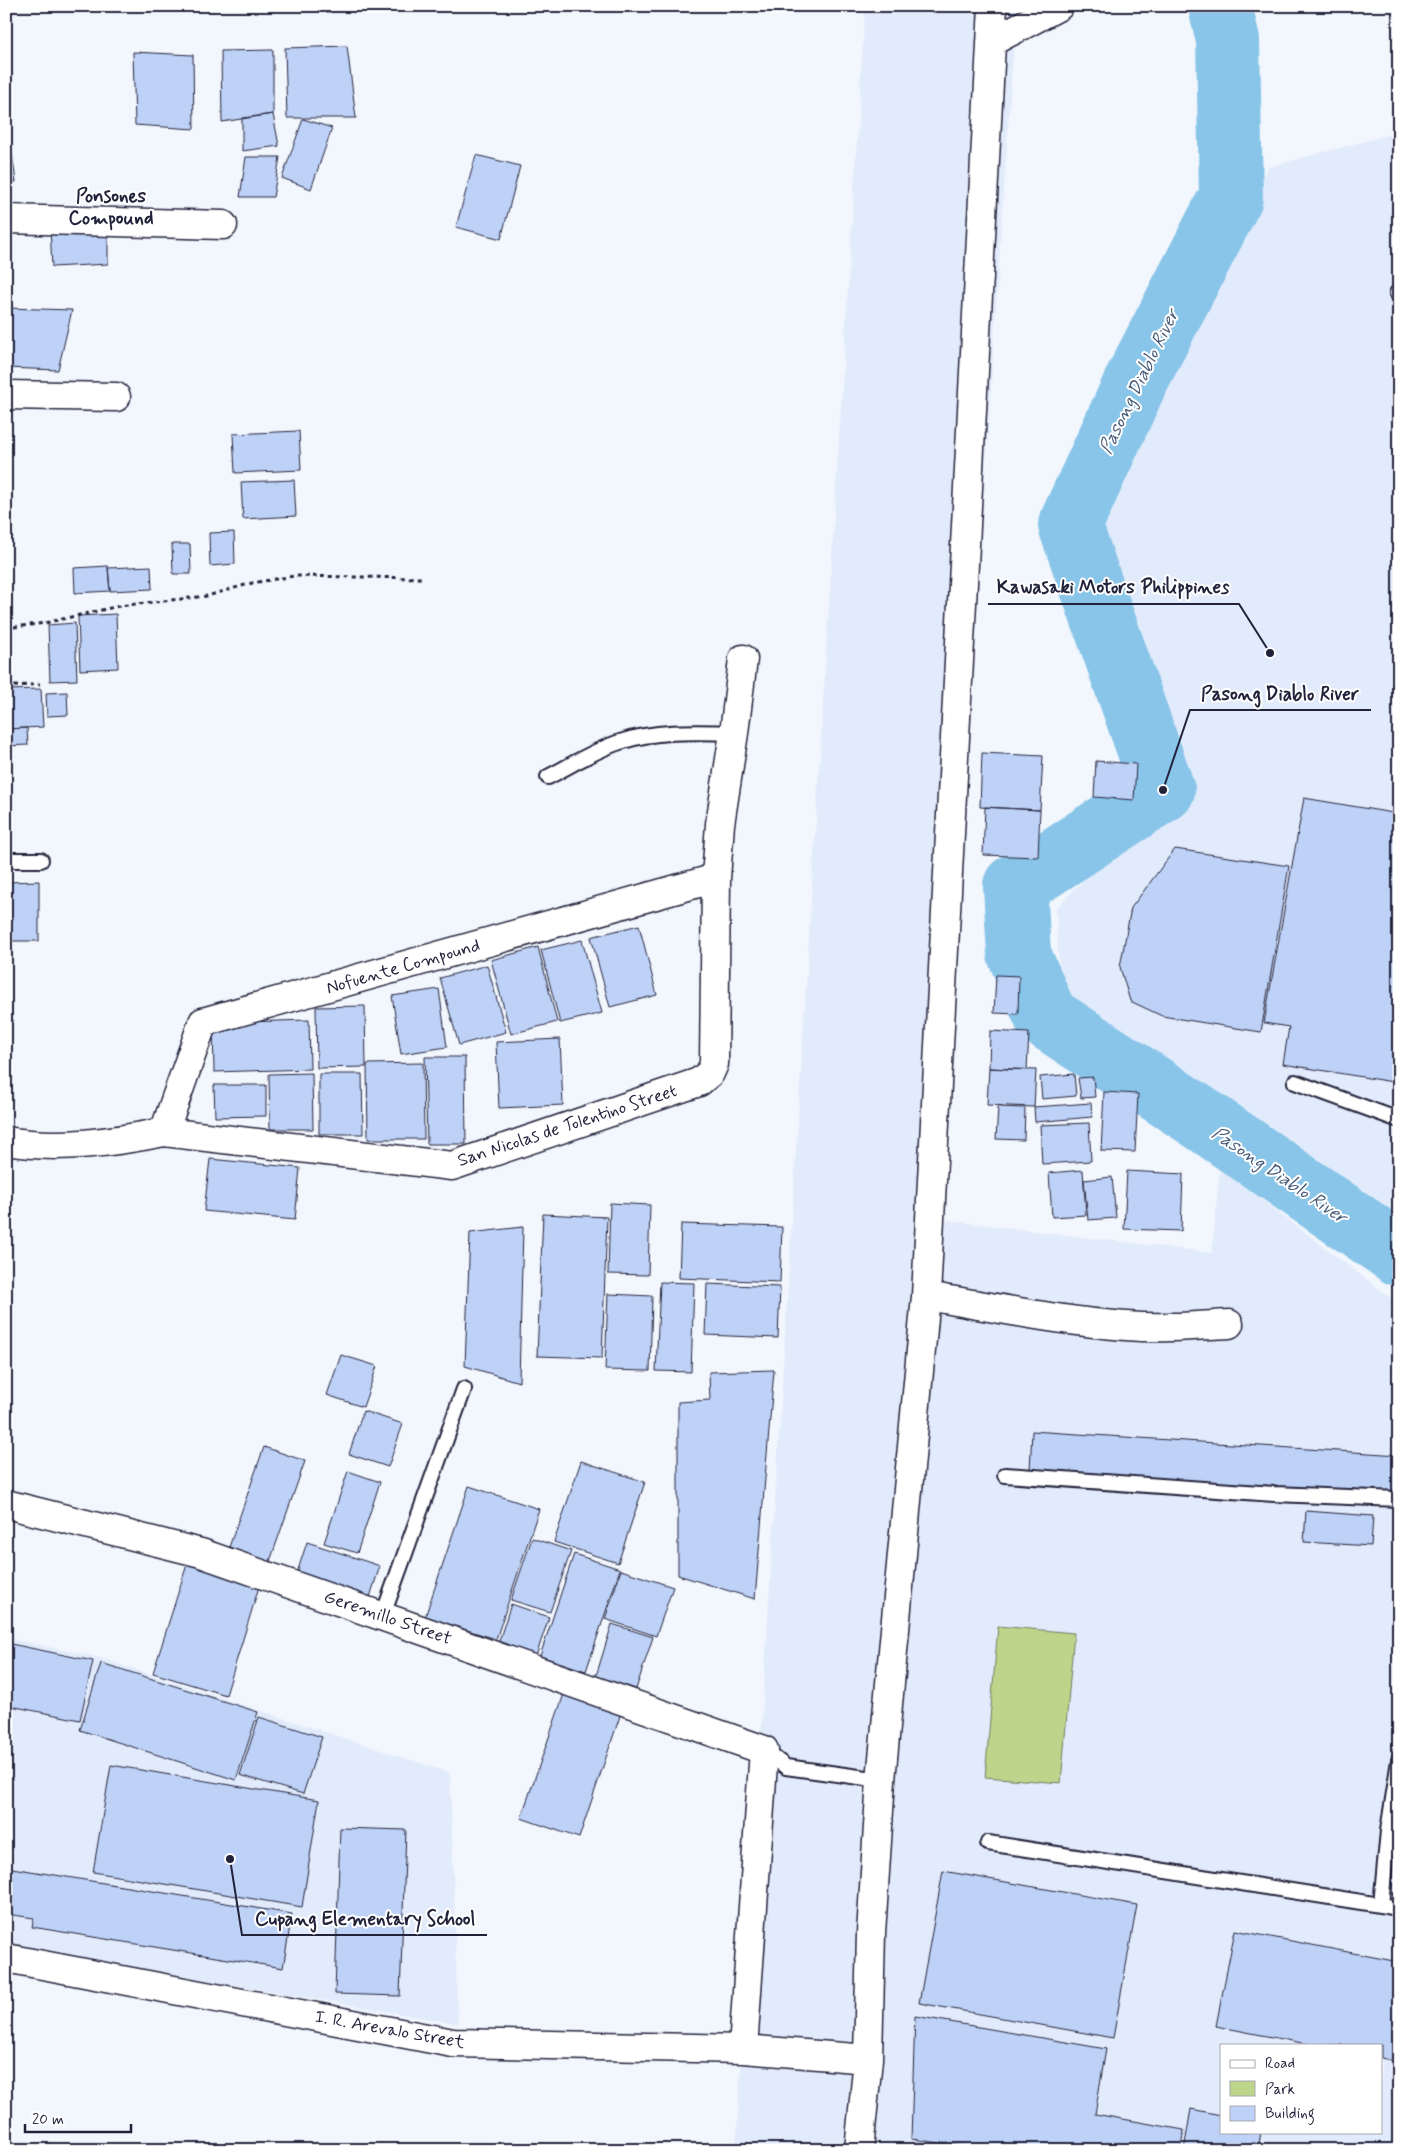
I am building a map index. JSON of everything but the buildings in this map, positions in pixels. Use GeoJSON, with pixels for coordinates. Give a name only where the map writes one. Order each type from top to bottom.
{"type":"FeatureCollection","features":[{"type":"Feature","properties":{"kind":"street"},"geometry":{"type":"LineString","coordinates":[[859,2150],[868,2059],[871,1933],[881,1780],[926,1296],[993,6]]}},
{"type":"Feature","properties":{"kind":"street"},"geometry":{"type":"LineString","coordinates":[[991,42],[1059,6]]}},
{"type":"Feature","properties":{"kind":"street"},"geometry":{"type":"LineString","coordinates":[[6,219],[224,224]]}},
{"type":"Feature","properties":{"kind":"street"},"geometry":{"type":"LineString","coordinates":[[6,395],[116,397]]}},
{"type":"Feature","properties":{"kind":"street","name":"San Nicolas de Tolentino Street"},"geometry":{"type":"LineString","coordinates":[[6,1141],[37,1146],[130,1139],[164,1132],[452,1166],[699,1082],[710,1074],[714,1064],[716,878],[720,824],[743,659]]}},
{"type":"Feature","properties":{"kind":"street","name":"Nofuente Compound"},"geometry":{"type":"LineString","coordinates":[[164,1132],[202,1022],[716,878]]}},
{"type":"Feature","properties":{"kind":"street"},"geometry":{"type":"LineString","coordinates":[[926,1296],[1071,1320],[1126,1326],[1156,1328],[1230,1324]]}},
{"type":"Feature","properties":{"kind":"street","name":"Geremillo Street"},"geometry":{"type":"LineString","coordinates":[[6,1504],[201,1553],[383,1615],[764,1750]]}},
{"type":"Feature","properties":{"kind":"street"},"geometry":{"type":"LineString","coordinates":[[744,2049],[764,1750]]}},
{"type":"Feature","properties":{"kind":"street","name":"I. R. Arevalo Street"},"geometry":{"type":"LineString","coordinates":[[6,1958],[453,2043],[744,2049],[868,2059]]}},
{"type":"Feature","properties":{"kind":"lane"},"geometry":{"type":"LineString","coordinates":[[548,777],[600,750],[644,735],[682,732],[734,733]]}},
{"type":"Feature","properties":{"kind":"lane"},"geometry":{"type":"LineString","coordinates":[[6,860],[41,860]]}},
{"type":"Feature","properties":{"kind":"lane"},"geometry":{"type":"LineString","coordinates":[[1295,1082],[1399,1120]]}},
{"type":"Feature","properties":{"kind":"lane"},"geometry":{"type":"LineString","coordinates":[[383,1615],[464,1390]]}},
{"type":"Feature","properties":{"kind":"lane"},"geometry":{"type":"LineString","coordinates":[[1005,1475],[1274,1494],[1399,1499]]}},
{"type":"Feature","properties":{"kind":"lane"},"geometry":{"type":"LineString","coordinates":[[764,1750],[786,1767],[881,1780]]}},
{"type":"Feature","properties":{"kind":"lane"},"geometry":{"type":"LineString","coordinates":[[1382,1905],[1388,1831],[1399,1760]]}},
{"type":"Feature","properties":{"kind":"lane"},"geometry":{"type":"LineString","coordinates":[[988,1843],[1399,1908]]}},
{"type":"Feature","properties":{"kind":"path"},"geometry":{"type":"LineString","coordinates":[[6,628],[44,623],[119,606],[207,596],[252,584],[294,576],[423,578]]}},
{"type":"Feature","properties":{"kind":"path"},"geometry":{"type":"LineString","coordinates":[[6,687],[40,684]]}},
{"type":"Feature","properties":{"kind":"shaded area"},"geometry":{"type":"Polygon","coordinates":[[[865,6],[1016,6],[936,1219],[1212,1253],[1220,1168],[1390,1297],[1399,1307],[1399,2150],[953,2150],[871,2142],[870,2150],[736,2150],[865,6]]]}},
{"type":"Feature","properties":{"kind":"shaded area"},"geometry":{"type":"Polygon","coordinates":[[[1399,132],[1399,1221],[1225,1115],[1060,991],[1056,908],[1186,775],[1095,530],[1268,167],[1399,132]]]}},
{"type":"Feature","properties":{"kind":"shaded area"},"geometry":{"type":"Polygon","coordinates":[[[6,1638],[97,1657],[450,1773],[458,2024],[6,1945],[6,1638]]]}},
{"type":"Feature","properties":{"kind":"green space"},"geometry":{"type":"Polygon","coordinates":[[[998,1626],[1074,1633],[1061,1783],[985,1777],[998,1626]]]}},
{"type":"Feature","properties":{"kind":"waterway","name":"Pasong Diablo River"},"geometry":{"type":"LineString","coordinates":[[1220,6],[1228,40],[1231,197],[1137,379],[1070,525],[1163,790],[1015,886],[1019,954],[1046,1017],[1205,1121],[1399,1254]]}},
{"type":"Feature","properties":{"kind":"place","name":"Kawasaki Motors Philippines"},"geometry":{"type":"Point","coordinates":[1270,653]}},
{"type":"Feature","properties":{"kind":"place","name":"Pasong Diablo River"},"geometry":{"type":"Point","coordinates":[1163,790]}},
{"type":"Feature","properties":{"kind":"place","name":"Cupang Elementary School"},"geometry":{"type":"Point","coordinates":[230,1859]}},
{"type":"Feature","properties":{"kind":"district","name":"Ponsones Compound"},"geometry":{"type":"Point","coordinates":[111,206]}}]}
